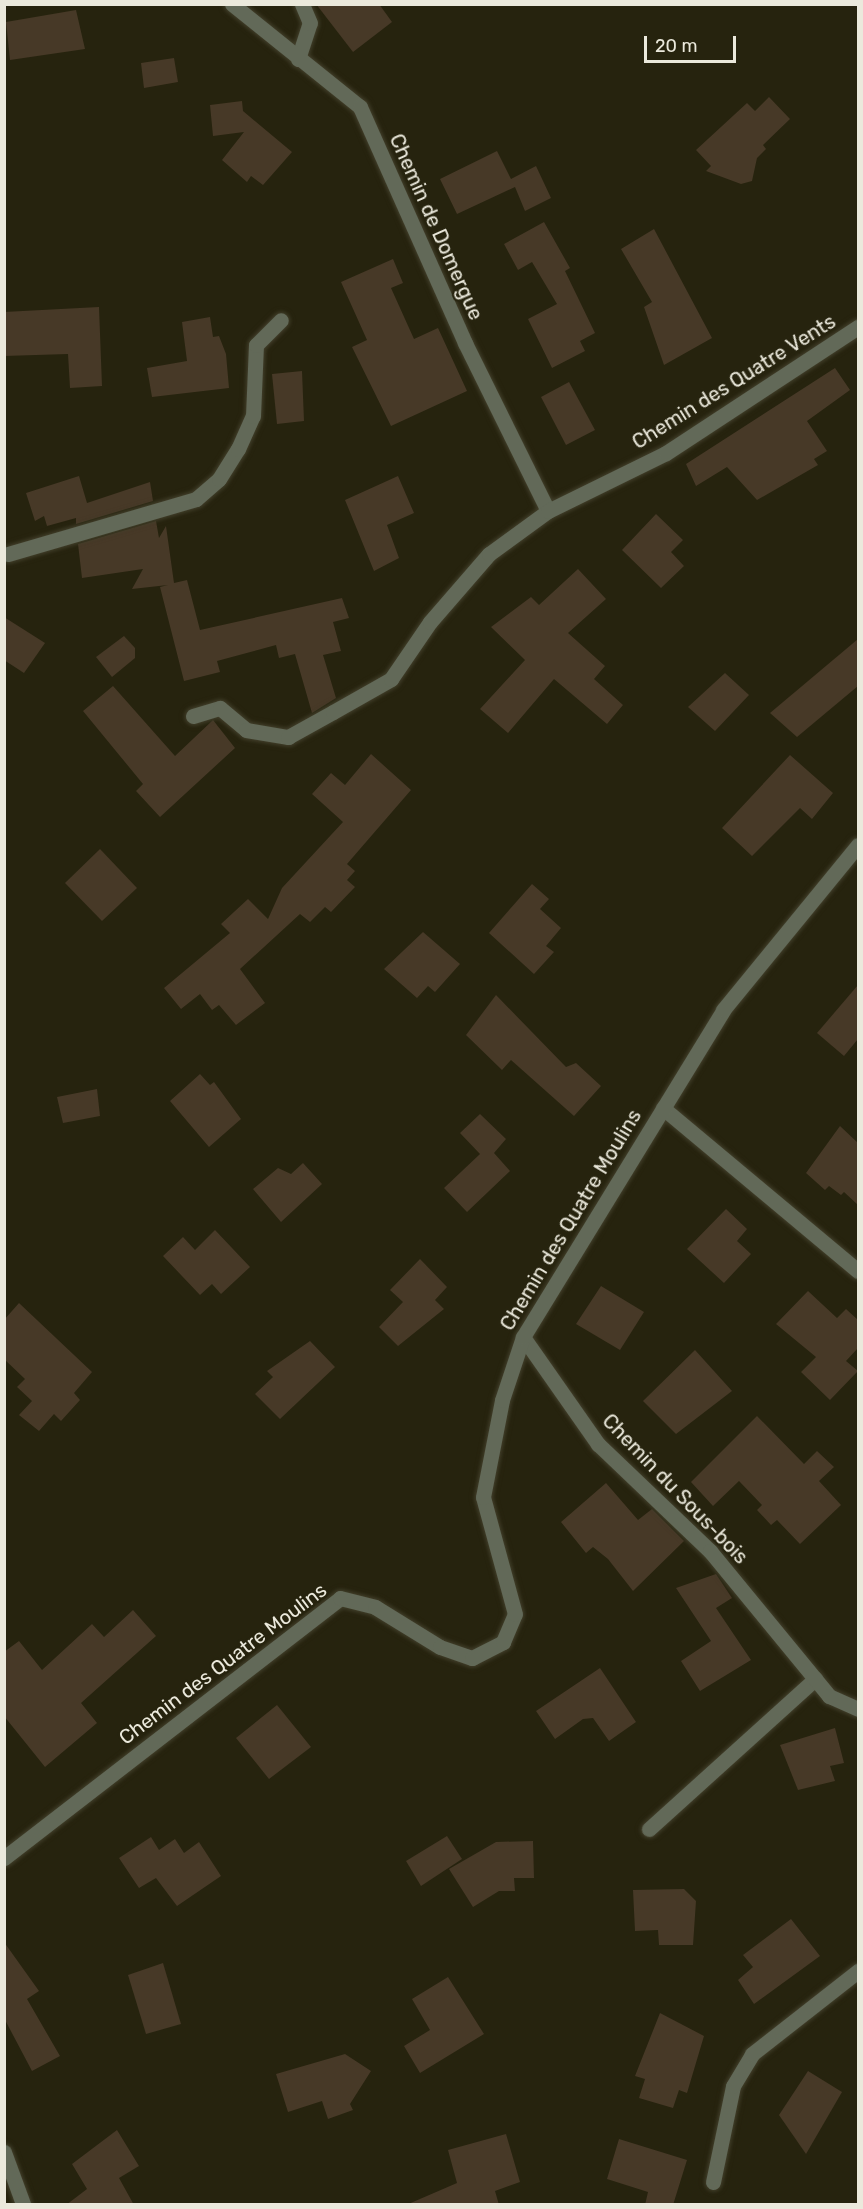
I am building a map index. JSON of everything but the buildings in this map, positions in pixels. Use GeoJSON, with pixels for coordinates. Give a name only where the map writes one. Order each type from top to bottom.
{"type":"FeatureCollection","features":[{"type":"Feature","properties":{"kind":"street","name":"Chemin de Domergue"},"geometry":{"type":"LineString","coordinates":[[231,4],[360,107],[465,343],[548,511]]}},
{"type":"Feature","properties":{"kind":"street"},"geometry":{"type":"LineString","coordinates":[[298,59],[310,23],[302,4]]}},
{"type":"Feature","properties":{"kind":"street"},"geometry":{"type":"LineString","coordinates":[[8,554],[196,499],[219,479],[238,449],[253,416],[256,345],[281,320]]}},
{"type":"Feature","properties":{"kind":"street","name":"Chemin des Quatre Vents"},"geometry":{"type":"LineString","coordinates":[[193,716],[220,708],[246,730],[288,737],[391,679],[430,621],[489,554],[548,511],[666,453],[858,327]]}},
{"type":"Feature","properties":{"kind":"street","name":"Chemin des Quatre Moulins"},"geometry":{"type":"LineString","coordinates":[[4,1858],[340,1598],[375,1607],[440,1647],[472,1658],[503,1642],[515,1614],[483,1497],[502,1400],[523,1338],[723,1010],[858,846]]}},
{"type":"Feature","properties":{"kind":"street"},"geometry":{"type":"LineString","coordinates":[[663,1108],[858,1271]]}},
{"type":"Feature","properties":{"kind":"street","name":"Chemin du Sous-bois"},"geometry":{"type":"LineString","coordinates":[[523,1338],[598,1444],[710,1551],[829,1696],[858,1709]]}},
{"type":"Feature","properties":{"kind":"street"},"geometry":{"type":"LineString","coordinates":[[649,1829],[815,1679]]}},
{"type":"Feature","properties":{"kind":"street"},"geometry":{"type":"LineString","coordinates":[[713,2182],[733,2086],[752,2054],[858,1971]]}},
{"type":"Feature","properties":{"kind":"street"},"geometry":{"type":"LineString","coordinates":[[4,2152],[23,2205]]}}]}
